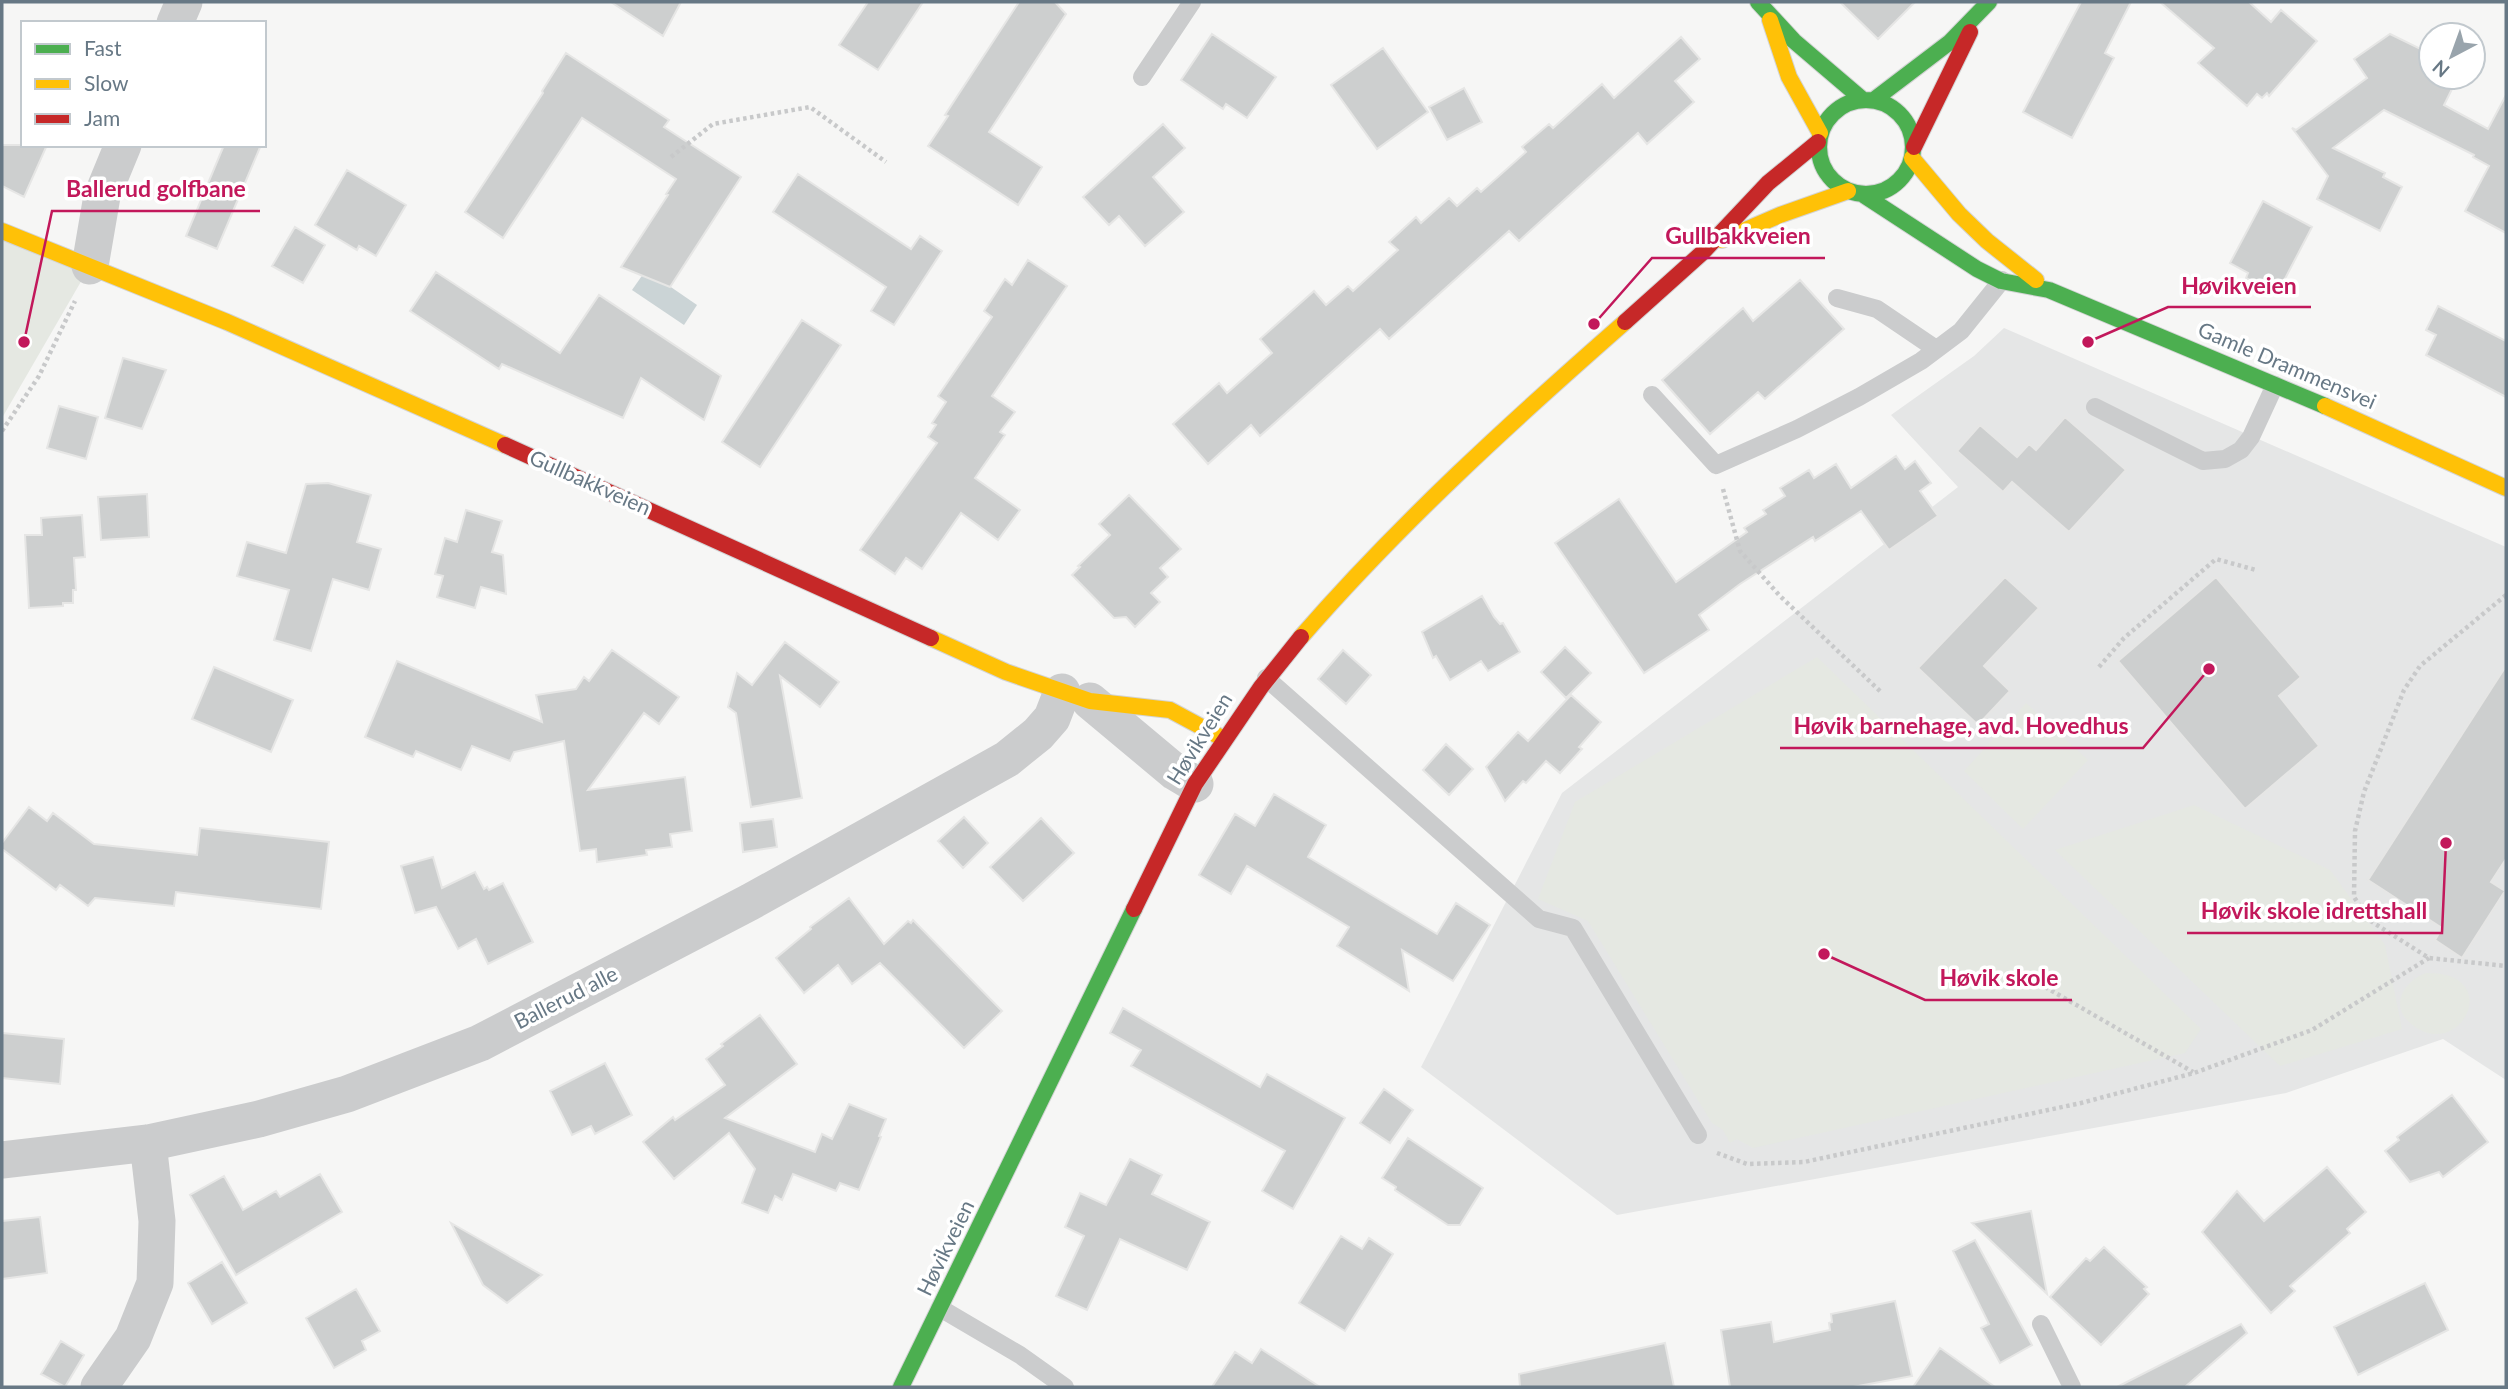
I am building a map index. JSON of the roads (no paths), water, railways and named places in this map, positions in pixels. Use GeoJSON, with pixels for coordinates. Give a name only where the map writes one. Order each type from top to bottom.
{"type":"FeatureCollection","features":[{"type":"Feature","properties":{"kind":"main road"},"geometry":{"type":"LineString","coordinates":[[1758,2],[1816,62],[1868,99],[1891,106],[1903,116],[1911,131],[1913,153]]}},
{"type":"Feature","properties":{"kind":"main road"},"geometry":{"type":"LineString","coordinates":[[1978,15],[1906,173],[1894,185],[1879,193],[1855,193],[1835,183],[1825,172],[1819,158],[1819,138],[1828,117],[1843,104],[1868,99],[1927,61],[1989,2]]}},
{"type":"Feature","properties":{"kind":"main road"},"geometry":{"type":"LineString","coordinates":[[1768,15],[1789,77],[1819,138]]}},
{"type":"Feature","properties":{"kind":"main road","name":"Høvikveien"},"geometry":{"type":"LineString","coordinates":[[901,1387],[1195,784],[1222,738],[1266,678],[1317,616],[1429,499],[1714,243],[1761,188],[1819,138]]}},
{"type":"Feature","properties":{"kind":"main road","name":"Gamle Drammensvei"},"geometry":{"type":"LineString","coordinates":[[1913,153],[1959,214],[2012,262],[2049,290]]}},
{"type":"Feature","properties":{"kind":"main road","name":"Gamle Drammensvei"},"geometry":{"type":"LineString","coordinates":[[1855,193],[2001,281],[2049,290],[2463,466],[2506,488]]}},
{"type":"Feature","properties":{"kind":"main road","name":"Høvikveien"},"geometry":{"type":"LineString","coordinates":[[1714,243],[1780,215],[1855,193]]}},
{"type":"Feature","properties":{"kind":"main road","name":"Gullbakkveien"},"geometry":{"type":"LineString","coordinates":[[2,232],[347,374],[1006,672],[1076,696],[1170,710],[1222,738]]}},
{"type":"Feature","properties":{"kind":"street"},"geometry":{"type":"LineString","coordinates":[[176,21],[184,2]]}},
{"type":"Feature","properties":{"kind":"street"},"geometry":{"type":"LineString","coordinates":[[90,266],[102,196],[122,147]]}},
{"type":"Feature","properties":{"kind":"street","name":"Gullbakkveien"},"geometry":{"type":"LineString","coordinates":[[1076,696],[1175,772],[1195,784]]}},
{"type":"Feature","properties":{"kind":"street","name":"Ballerud alle"},"geometry":{"type":"LineString","coordinates":[[2,1160],[148,1143],[259,1119],[347,1094],[480,1043],[750,902],[1007,759],[1038,734],[1076,696]]}},
{"type":"Feature","properties":{"kind":"street"},"geometry":{"type":"LineString","coordinates":[[99,1387],[133,1338],[155,1283],[157,1221],[148,1143]]}},
{"type":"Feature","properties":{"kind":"lane"},"geometry":{"type":"LineString","coordinates":[[1142,77],[1192,2]]}},
{"type":"Feature","properties":{"kind":"lane"},"geometry":{"type":"LineString","coordinates":[[1651,395],[1716,465],[1797,429],[1859,397],[1936,349],[1961,331],[2001,281],[2012,262]]}},
{"type":"Feature","properties":{"kind":"lane"},"geometry":{"type":"LineString","coordinates":[[1837,298],[1877,309],[1936,349]]}},
{"type":"Feature","properties":{"kind":"lane"},"geometry":{"type":"LineString","coordinates":[[2095,407],[2203,461],[2225,459],[2241,450],[2251,437],[2275,385]]}},
{"type":"Feature","properties":{"kind":"lane"},"geometry":{"type":"LineString","coordinates":[[1266,678],[1539,919],[1573,928],[1698,1135]]}},
{"type":"Feature","properties":{"kind":"lane"},"geometry":{"type":"LineString","coordinates":[[940,1308],[1020,1355],[1065,1387]]}},
{"type":"Feature","properties":{"kind":"lane"},"geometry":{"type":"LineString","coordinates":[[2041,1324],[2072,1387]]}},
{"type":"Feature","properties":{"kind":"place","name":"Gullbakkveien"},"geometry":{"type":"Point","coordinates":[1594,324]}},
{"type":"Feature","properties":{"kind":"place","name":"Ballerud golfbane"},"geometry":{"type":"Point","coordinates":[24,342]}},
{"type":"Feature","properties":{"kind":"place","name":"Høvikveien"},"geometry":{"type":"Point","coordinates":[2088,342]}},
{"type":"Feature","properties":{"kind":"place","name":"Høvik barnehage, avd. Hovedhus"},"geometry":{"type":"Point","coordinates":[2209,669]}},
{"type":"Feature","properties":{"kind":"place","name":"Høvik skole idrettshall"},"geometry":{"type":"Point","coordinates":[2446,843]}},
{"type":"Feature","properties":{"kind":"place","name":"Høvik skole"},"geometry":{"type":"Point","coordinates":[1824,954]}}]}
